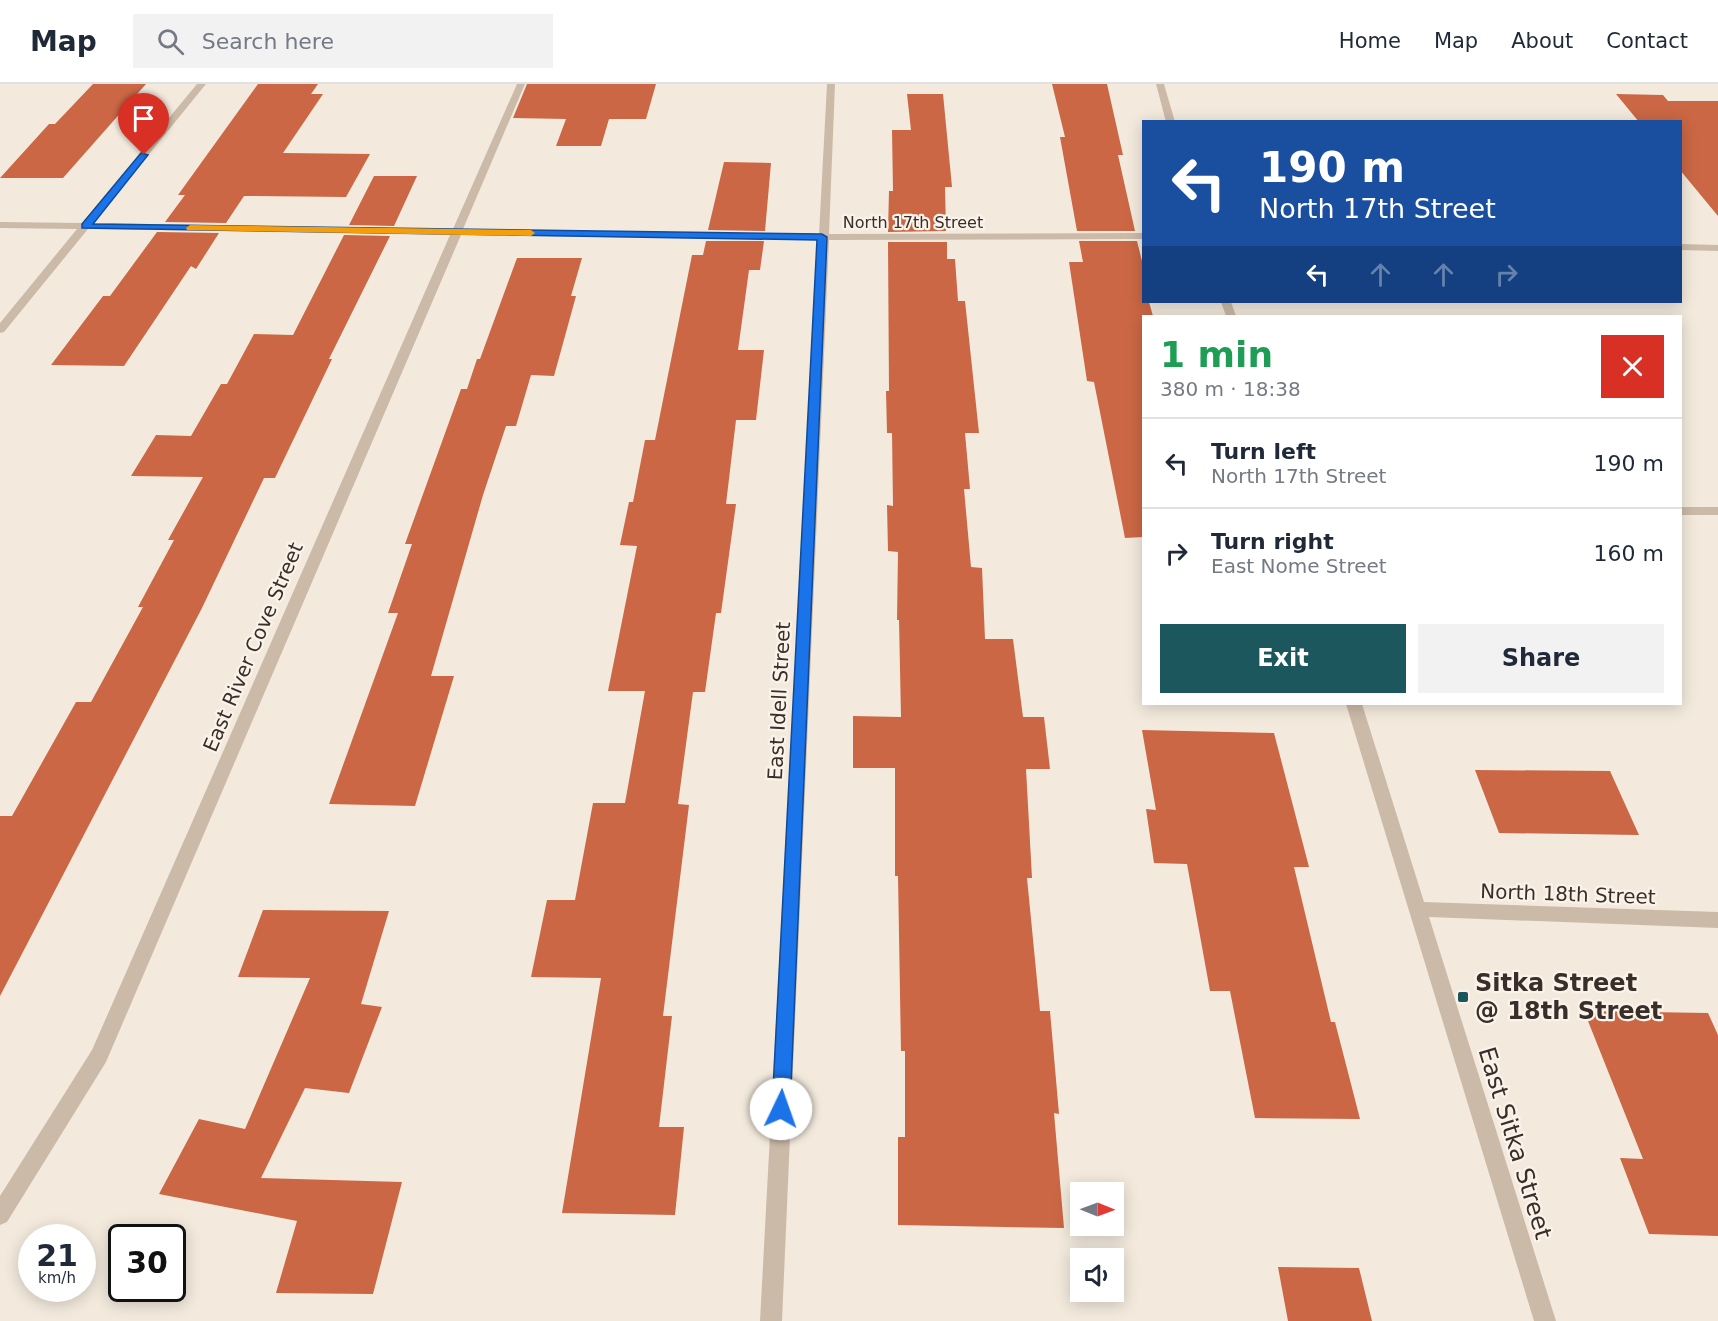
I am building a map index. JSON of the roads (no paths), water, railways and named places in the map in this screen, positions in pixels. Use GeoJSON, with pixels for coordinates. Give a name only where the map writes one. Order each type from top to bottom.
{"type":"FeatureCollection","features":[{"type":"Feature","properties":{"kind":"street"},"geometry":{"type":"LineString","coordinates":[[0,330],[202,84]]}},
{"type":"Feature","properties":{"kind":"street","name":"East River Cove Street"},"geometry":{"type":"LineString","coordinates":[[0,1215],[99,1056],[521,84]]}},
{"type":"Feature","properties":{"kind":"street","name":"East Idell Street"},"geometry":{"type":"LineString","coordinates":[[771,1321],[831,84]]}},
{"type":"Feature","properties":{"kind":"street"},"geometry":{"type":"LineString","coordinates":[[1160,84],[1170,120]]}},
{"type":"Feature","properties":{"kind":"street","name":"North 17th Street"},"geometry":{"type":"LineString","coordinates":[[0,225],[822,237],[1142,236]]}},
{"type":"Feature","properties":{"kind":"street"},"geometry":{"type":"LineString","coordinates":[[1682,247],[1718,248]]}},
{"type":"Feature","properties":{"kind":"street"},"geometry":{"type":"LineString","coordinates":[[1682,511],[1718,512]]}},
{"type":"Feature","properties":{"kind":"street","name":"East Sitka Street"},"geometry":{"type":"LineString","coordinates":[[1354,705],[1545,1321]]}},
{"type":"Feature","properties":{"kind":"street","name":"North 18th Street"},"geometry":{"type":"LineString","coordinates":[[1417,909],[1718,920]]}},
{"type":"Feature","properties":{"kind":"place","name":"Sitka Street @ 18th Street"},"geometry":{"type":"Point","coordinates":[1463,997]}}]}
